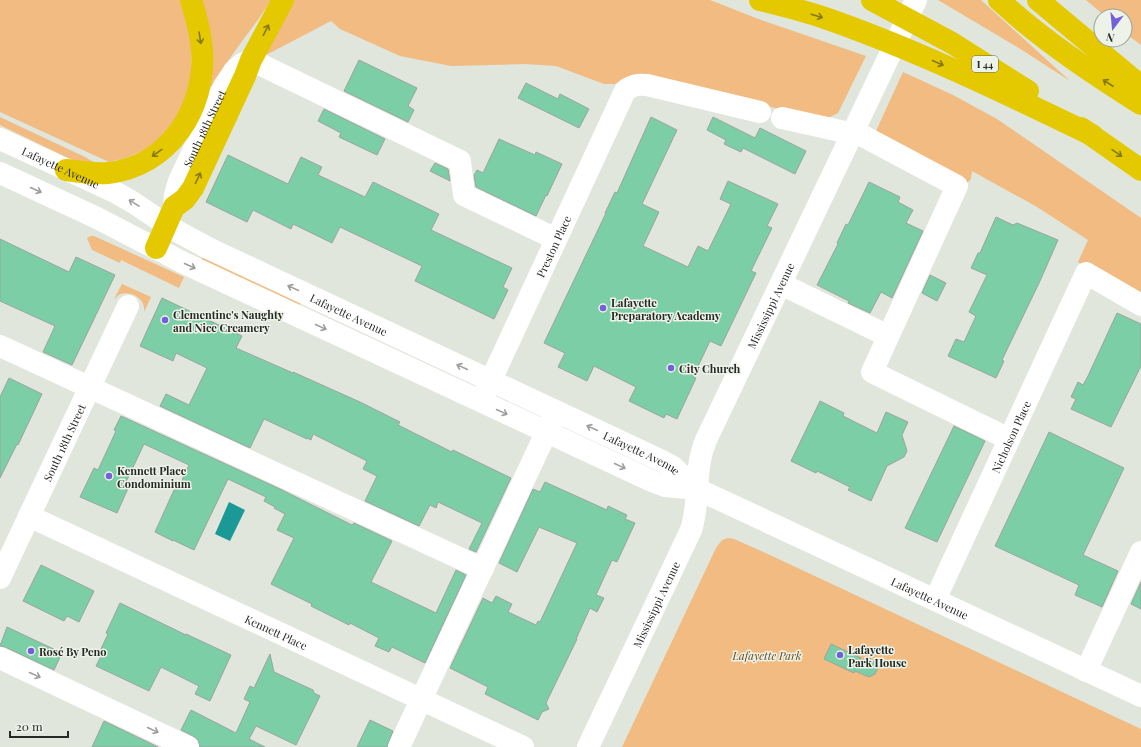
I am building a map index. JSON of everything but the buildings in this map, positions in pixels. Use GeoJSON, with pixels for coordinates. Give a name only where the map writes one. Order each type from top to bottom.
{"type":"FeatureCollection","features":[{"type":"Feature","properties":{"kind":"highway"},"geometry":{"type":"LineString","coordinates":[[66,170],[107,173],[136,166],[167,146],[177,135],[187,121],[196,99],[201,76],[202,50],[191,0]]}},
{"type":"Feature","properties":{"kind":"highway"},"geometry":{"type":"LineString","coordinates":[[156,248],[170,216],[185,200],[193,188],[251,60],[283,0]]}},
{"type":"Feature","properties":{"kind":"highway"},"geometry":{"type":"LineString","coordinates":[[760,0],[818,16],[917,54],[1092,135]]}},
{"type":"Feature","properties":{"kind":"highway","name":"I 44"},"geometry":{"type":"LineString","coordinates":[[872,0],[952,43],[1022,87],[1141,170]]}},
{"type":"Feature","properties":{"kind":"highway"},"geometry":{"type":"LineString","coordinates":[[999,0],[1024,22],[1103,80],[1141,104]]}},
{"type":"Feature","properties":{"kind":"highway"},"geometry":{"type":"LineString","coordinates":[[1038,0],[1141,86]]}},
{"type":"Feature","properties":{"kind":"highway"},"geometry":{"type":"LineString","coordinates":[[1045,0],[1065,24]]}},
{"type":"Feature","properties":{"kind":"street","name":"Mississippi Avenue"},"geometry":{"type":"LineString","coordinates":[[588,747],[691,530],[695,515],[698,464],[702,450],[916,0]]}},
{"type":"Feature","properties":{"kind":"street"},"geometry":{"type":"LineString","coordinates":[[251,60],[460,161],[464,195],[556,239]]}},
{"type":"Feature","properties":{"kind":"street","name":"Preston Place"},"geometry":{"type":"LineString","coordinates":[[481,402],[625,91],[637,84],[648,85],[760,112]]}},
{"type":"Feature","properties":{"kind":"street"},"geometry":{"type":"LineString","coordinates":[[782,118],[852,133],[872,140],[957,186],[872,372],[1009,439]]}},
{"type":"Feature","properties":{"kind":"street","name":"Lafayette Avenue"},"geometry":{"type":"LineString","coordinates":[[0,139],[115,192],[134,203],[170,216],[184,236],[208,248],[662,461],[673,467],[697,489],[1141,696]]}},
{"type":"Feature","properties":{"kind":"street","name":"Lafayette Avenue"},"geometry":{"type":"LineString","coordinates":[[0,173],[95,217],[184,263],[654,482],[664,486],[697,489]]}},
{"type":"Feature","properties":{"kind":"street","name":"Nicholson Place"},"geometry":{"type":"LineString","coordinates":[[935,600],[1086,273],[1141,305]]}},
{"type":"Feature","properties":{"kind":"street"},"geometry":{"type":"LineString","coordinates":[[781,284],[888,336]]}},
{"type":"Feature","properties":{"kind":"street","name":"South 18th Street"},"geometry":{"type":"LineString","coordinates":[[0,578],[128,306]]}},
{"type":"Feature","properties":{"kind":"street"},"geometry":{"type":"LineString","coordinates":[[0,346],[483,569]]}},
{"type":"Feature","properties":{"kind":"street"},"geometry":{"type":"LineString","coordinates":[[399,747],[556,411]]}},
{"type":"Feature","properties":{"kind":"street","name":"Kennett Place"},"geometry":{"type":"LineString","coordinates":[[29,516],[523,747]]}},
{"type":"Feature","properties":{"kind":"street"},"geometry":{"type":"LineString","coordinates":[[1086,671],[1141,552]]}},
{"type":"Feature","properties":{"kind":"street"},"geometry":{"type":"LineString","coordinates":[[0,658],[188,747]]}},
{"type":"Feature","properties":{"kind":"green space"},"geometry":{"type":"Polygon","coordinates":[[[0,0],[184,0],[191,38],[191,84],[178,117],[157,141],[142,151],[126,158],[109,162],[0,112],[0,0]]]}},
{"type":"Feature","properties":{"kind":"green space"},"geometry":{"type":"Polygon","coordinates":[[[200,0],[271,0],[233,53],[213,87],[209,85],[200,0]]]}},
{"type":"Feature","properties":{"kind":"green space"},"geometry":{"type":"Polygon","coordinates":[[[293,0],[710,0],[761,20],[866,56],[838,113],[828,118],[808,116],[648,77],[631,76],[622,79],[615,84],[604,84],[556,66],[525,64],[451,66],[400,56],[340,29],[331,21],[266,55],[293,0]]]}},
{"type":"Feature","properties":{"kind":"green space"},"geometry":{"type":"Polygon","coordinates":[[[938,0],[981,0],[1070,81],[1022,50],[938,0]]]}},
{"type":"Feature","properties":{"kind":"green space"},"geometry":{"type":"Polygon","coordinates":[[[1086,0],[1141,0],[1141,45],[1133,39],[1133,8],[1096,8],[1086,0]]]}},
{"type":"Feature","properties":{"kind":"green space"},"geometry":{"type":"Polygon","coordinates":[[[903,72],[953,95],[997,119],[1141,218],[1141,299],[1078,262],[1088,240],[1037,207],[972,171],[971,179],[966,184],[876,131],[903,72]]]}},
{"type":"Feature","properties":{"kind":"green space"},"geometry":{"type":"Polygon","coordinates":[[[0,117],[97,164],[72,160],[0,125],[0,117]]]}},
{"type":"Feature","properties":{"kind":"green space"},"geometry":{"type":"Polygon","coordinates":[[[94,236],[184,277],[179,288],[121,260],[120,263],[92,250],[87,238],[94,236]]]}},
{"type":"Feature","properties":{"kind":"green space"},"geometry":{"type":"Polygon","coordinates":[[[204,254],[301,301],[300,306],[199,264],[204,254]]]}},
{"type":"Feature","properties":{"kind":"green space"},"geometry":{"type":"Polygon","coordinates":[[[122,284],[151,297],[144,312],[143,303],[133,295],[125,293],[120,294],[114,299],[122,284]]]}},
{"type":"Feature","properties":{"kind":"green space","name":"Lafayette Park"},"geometry":{"type":"Polygon","coordinates":[[[728,538],[734,539],[770,555],[1141,729],[1141,747],[622,747],[716,548],[722,540],[728,538]]]}},
{"type":"Feature","properties":{"kind":"water"},"geometry":{"type":"Polygon","coordinates":[[[229,502],[245,510],[230,541],[215,534],[229,502]]]}},
{"type":"Feature","properties":{"kind":"place","name":"Lafayette Preparatory Academy"},"geometry":{"type":"Point","coordinates":[603,308]}},
{"type":"Feature","properties":{"kind":"place","name":"Clementine's Naughty and Nice Creamery"},"geometry":{"type":"Point","coordinates":[165,320]}},
{"type":"Feature","properties":{"kind":"place","name":"City Church"},"geometry":{"type":"Point","coordinates":[671,368]}},
{"type":"Feature","properties":{"kind":"place","name":"Kennett Place Condominium"},"geometry":{"type":"Point","coordinates":[109,476]}},
{"type":"Feature","properties":{"kind":"place","name":"Rosé By Peno"},"geometry":{"type":"Point","coordinates":[31,651]}},
{"type":"Feature","properties":{"kind":"place","name":"Lafayette Park House"},"geometry":{"type":"Point","coordinates":[840,655]}}]}
